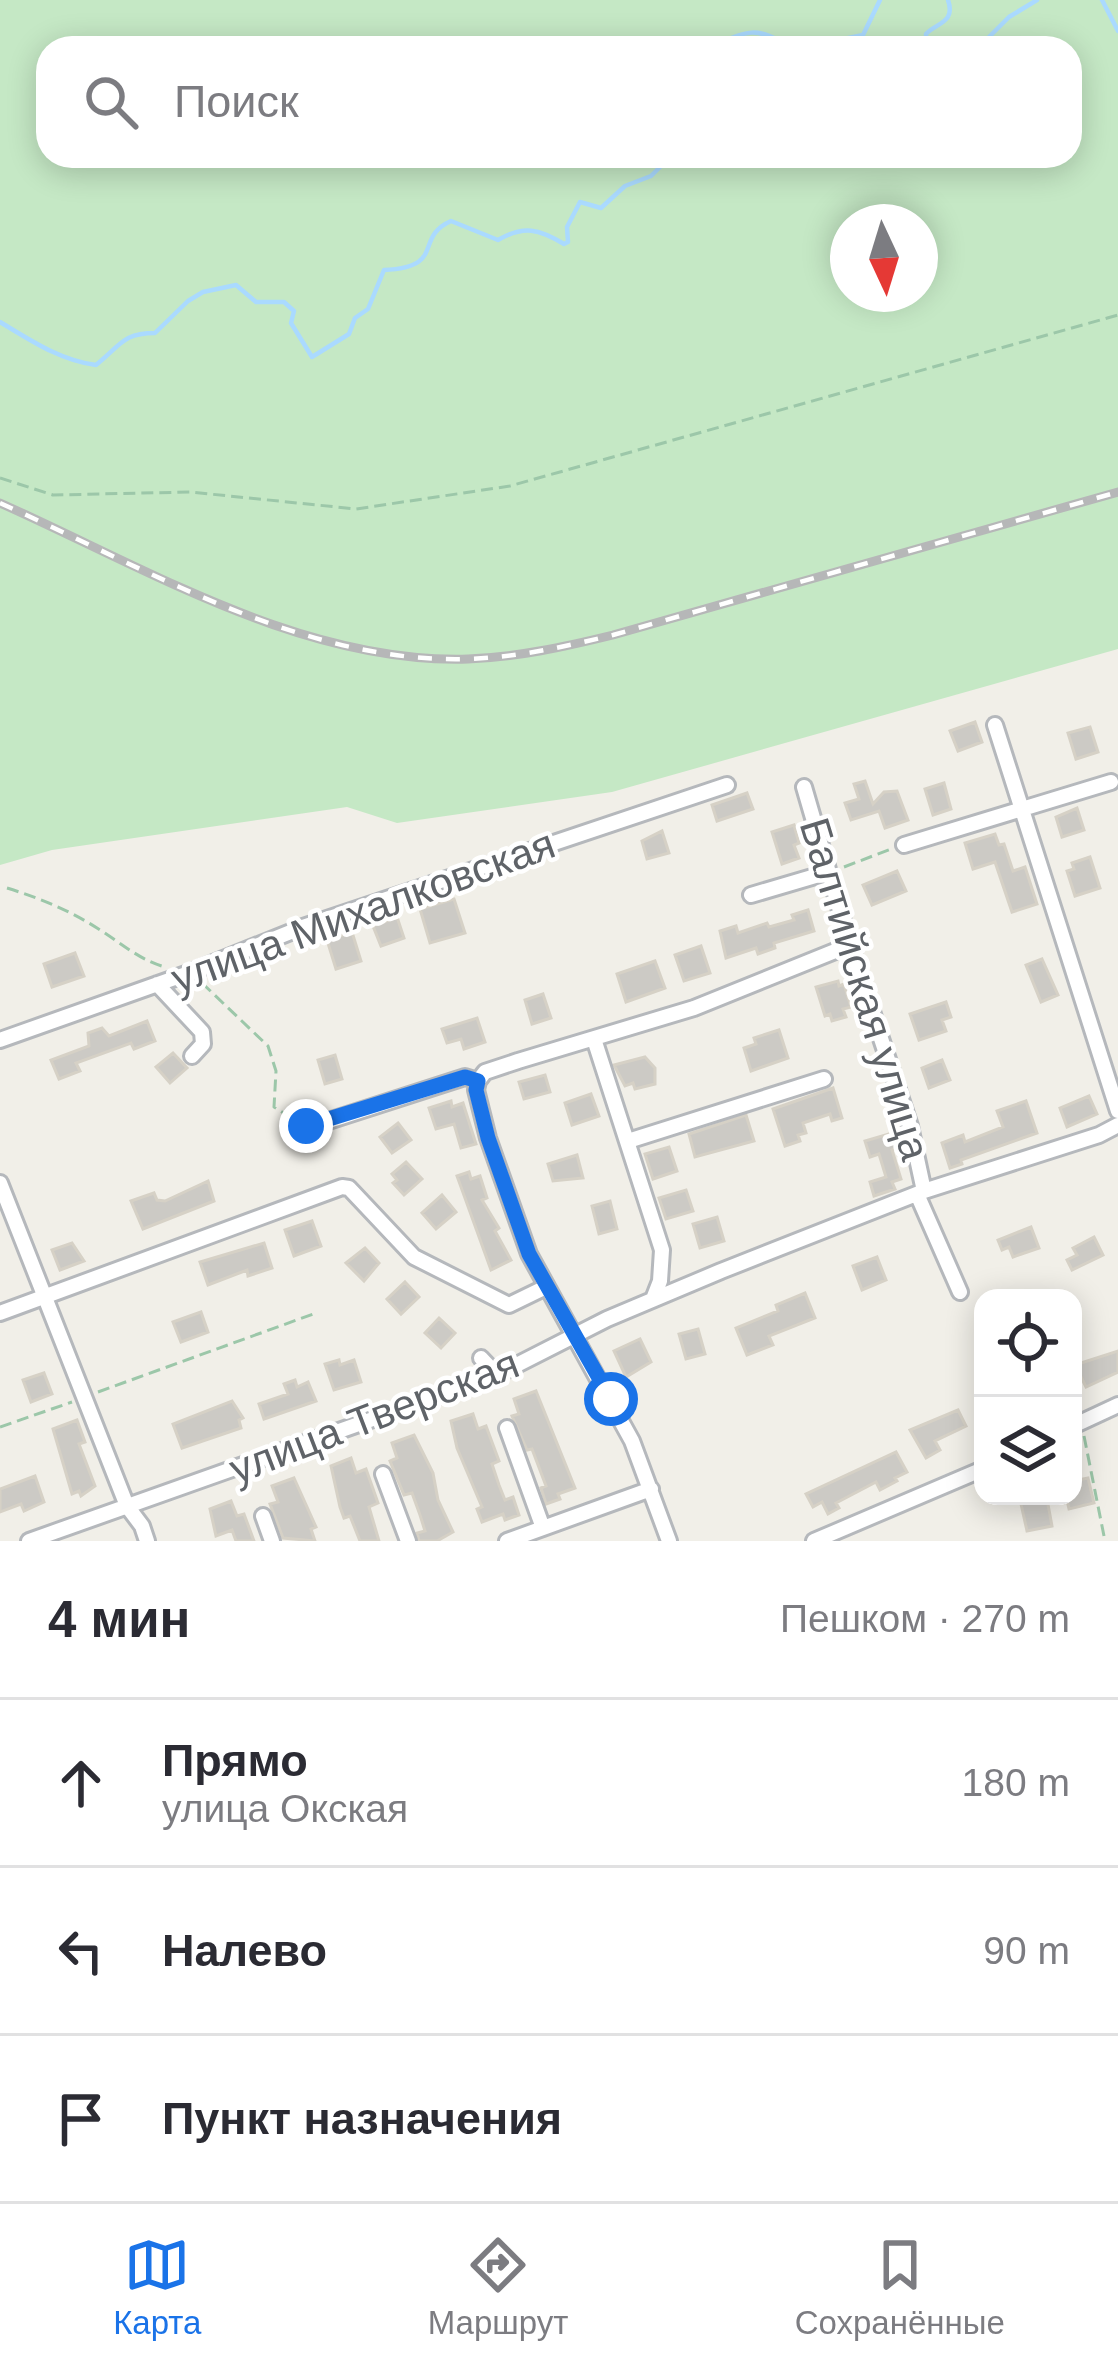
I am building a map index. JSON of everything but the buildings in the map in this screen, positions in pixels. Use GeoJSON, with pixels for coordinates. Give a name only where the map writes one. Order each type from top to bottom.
{"type":"FeatureCollection","features":[{"type":"Feature","properties":{"kind":"street"},"geometry":{"type":"LineString","coordinates":[[995,725],[1118,1111]]}},
{"type":"Feature","properties":{"kind":"street"},"geometry":{"type":"LineString","coordinates":[[901,846],[1112,782]]}},
{"type":"Feature","properties":{"kind":"street","name":"улица Михалковская"},"geometry":{"type":"LineString","coordinates":[[0,1040],[303,927],[728,785]]}},
{"type":"Feature","properties":{"kind":"street","name":"Балтийская улица"},"geometry":{"type":"LineString","coordinates":[[805,787],[850,945],[910,1126],[921,1192],[960,1292]]}},
{"type":"Feature","properties":{"kind":"street"},"geometry":{"type":"LineString","coordinates":[[751,895],[829,872]]}},
{"type":"Feature","properties":{"kind":"street"},"geometry":{"type":"LineString","coordinates":[[669,1541],[611,1399],[529,1254],[488,1138],[478,1081],[483,1073],[502,1066],[727,996],[850,945]]}},
{"type":"Feature","properties":{"kind":"street"},"geometry":{"type":"LineString","coordinates":[[157,984],[204,1035],[202,1046],[192,1056]]}},
{"type":"Feature","properties":{"kind":"street"},"geometry":{"type":"LineString","coordinates":[[594,1039],[662,1250],[660,1281],[653,1299]]}},
{"type":"Feature","properties":{"kind":"street"},"geometry":{"type":"LineString","coordinates":[[316,1125],[465,1077],[478,1081]]}},
{"type":"Feature","properties":{"kind":"street"},"geometry":{"type":"LineString","coordinates":[[628,1142],[824,1079]]}},
{"type":"Feature","properties":{"kind":"street","name":"улица Тверская"},"geometry":{"type":"LineString","coordinates":[[28,1541],[497,1375],[653,1299],[921,1192],[1099,1136],[1118,1125]]}},
{"type":"Feature","properties":{"kind":"street"},"geometry":{"type":"LineString","coordinates":[[0,1183],[127,1506],[148,1541]]}},
{"type":"Feature","properties":{"kind":"street"},"geometry":{"type":"LineString","coordinates":[[0,1313],[331,1190],[349,1188],[414,1257],[431,1268],[509,1305],[546,1287]]}},
{"type":"Feature","properties":{"kind":"street"},"geometry":{"type":"LineString","coordinates":[[481,1358],[497,1375]]}},
{"type":"Feature","properties":{"kind":"street"},"geometry":{"type":"LineString","coordinates":[[1082,1421],[1118,1405]]}},
{"type":"Feature","properties":{"kind":"street"},"geometry":{"type":"LineString","coordinates":[[507,1428],[543,1528]]}},
{"type":"Feature","properties":{"kind":"street"},"geometry":{"type":"LineString","coordinates":[[814,1541],[974,1473]]}},
{"type":"Feature","properties":{"kind":"street"},"geometry":{"type":"LineString","coordinates":[[383,1474],[408,1541]]}},
{"type":"Feature","properties":{"kind":"street"},"geometry":{"type":"LineString","coordinates":[[507,1541],[651,1489]]}},
{"type":"Feature","properties":{"kind":"street"},"geometry":{"type":"LineString","coordinates":[[263,1516],[272,1541]]}},
{"type":"Feature","properties":{"kind":"path"},"geometry":{"type":"LineString","coordinates":[[0,478],[52,495],[190,492],[356,509],[510,486],[1118,315]]}},
{"type":"Feature","properties":{"kind":"path"},"geometry":{"type":"LineString","coordinates":[[829,872],[901,846]]}},
{"type":"Feature","properties":{"kind":"path"},"geometry":{"type":"LineString","coordinates":[[7,888],[94,925],[147,962],[188,973],[268,1046],[275,1066],[275,1109],[302,1124],[316,1125]]}},
{"type":"Feature","properties":{"kind":"path"},"geometry":{"type":"LineString","coordinates":[[0,1427],[316,1313]]}},
{"type":"Feature","properties":{"kind":"path"},"geometry":{"type":"LineString","coordinates":[[1082,1442],[1096,1485],[1105,1541]]}},
{"type":"Feature","properties":{"kind":"green space"},"geometry":{"type":"Polygon","coordinates":[[[0,0],[1118,0],[1118,649],[612,792],[397,823],[347,807],[52,850],[0,865],[0,0]]]}},
{"type":"Feature","properties":{"kind":"waterway"},"geometry":{"type":"LineString","coordinates":[[858,36],[863,35],[880,0]]}},
{"type":"Feature","properties":{"kind":"waterway"},"geometry":{"type":"LineString","coordinates":[[926,36],[944,22],[948,0]]}},
{"type":"Feature","properties":{"kind":"waterway"},"geometry":{"type":"LineString","coordinates":[[990,36],[1037,0]]}},
{"type":"Feature","properties":{"kind":"waterway"},"geometry":{"type":"LineString","coordinates":[[1102,0],[1118,31]]}},
{"type":"Feature","properties":{"kind":"waterway"},"geometry":{"type":"LineString","coordinates":[[738,36],[769,36]]}},
{"type":"Feature","properties":{"kind":"waterway"},"geometry":{"type":"LineString","coordinates":[[0,322],[58,354],[96,365],[129,338],[155,333],[203,292],[236,285],[256,302],[284,302],[294,311],[291,323],[312,357],[349,334],[355,318],[368,309],[384,270],[403,268],[423,258],[433,235],[451,221],[498,240],[531,231],[564,244],[580,202],[601,208],[625,186],[659,168]]}},
{"type":"Feature","properties":{"kind":"railway"},"geometry":{"type":"LineString","coordinates":[[0,503],[169,582],[286,629],[346,646],[468,659],[541,651],[613,635],[1118,492]]}},
{"type":"Feature","properties":{"kind":"route"},"geometry":{"type":"LineString","coordinates":[[306,1126],[465,1077],[478,1081],[488,1138],[529,1254],[611,1399]]}}]}
